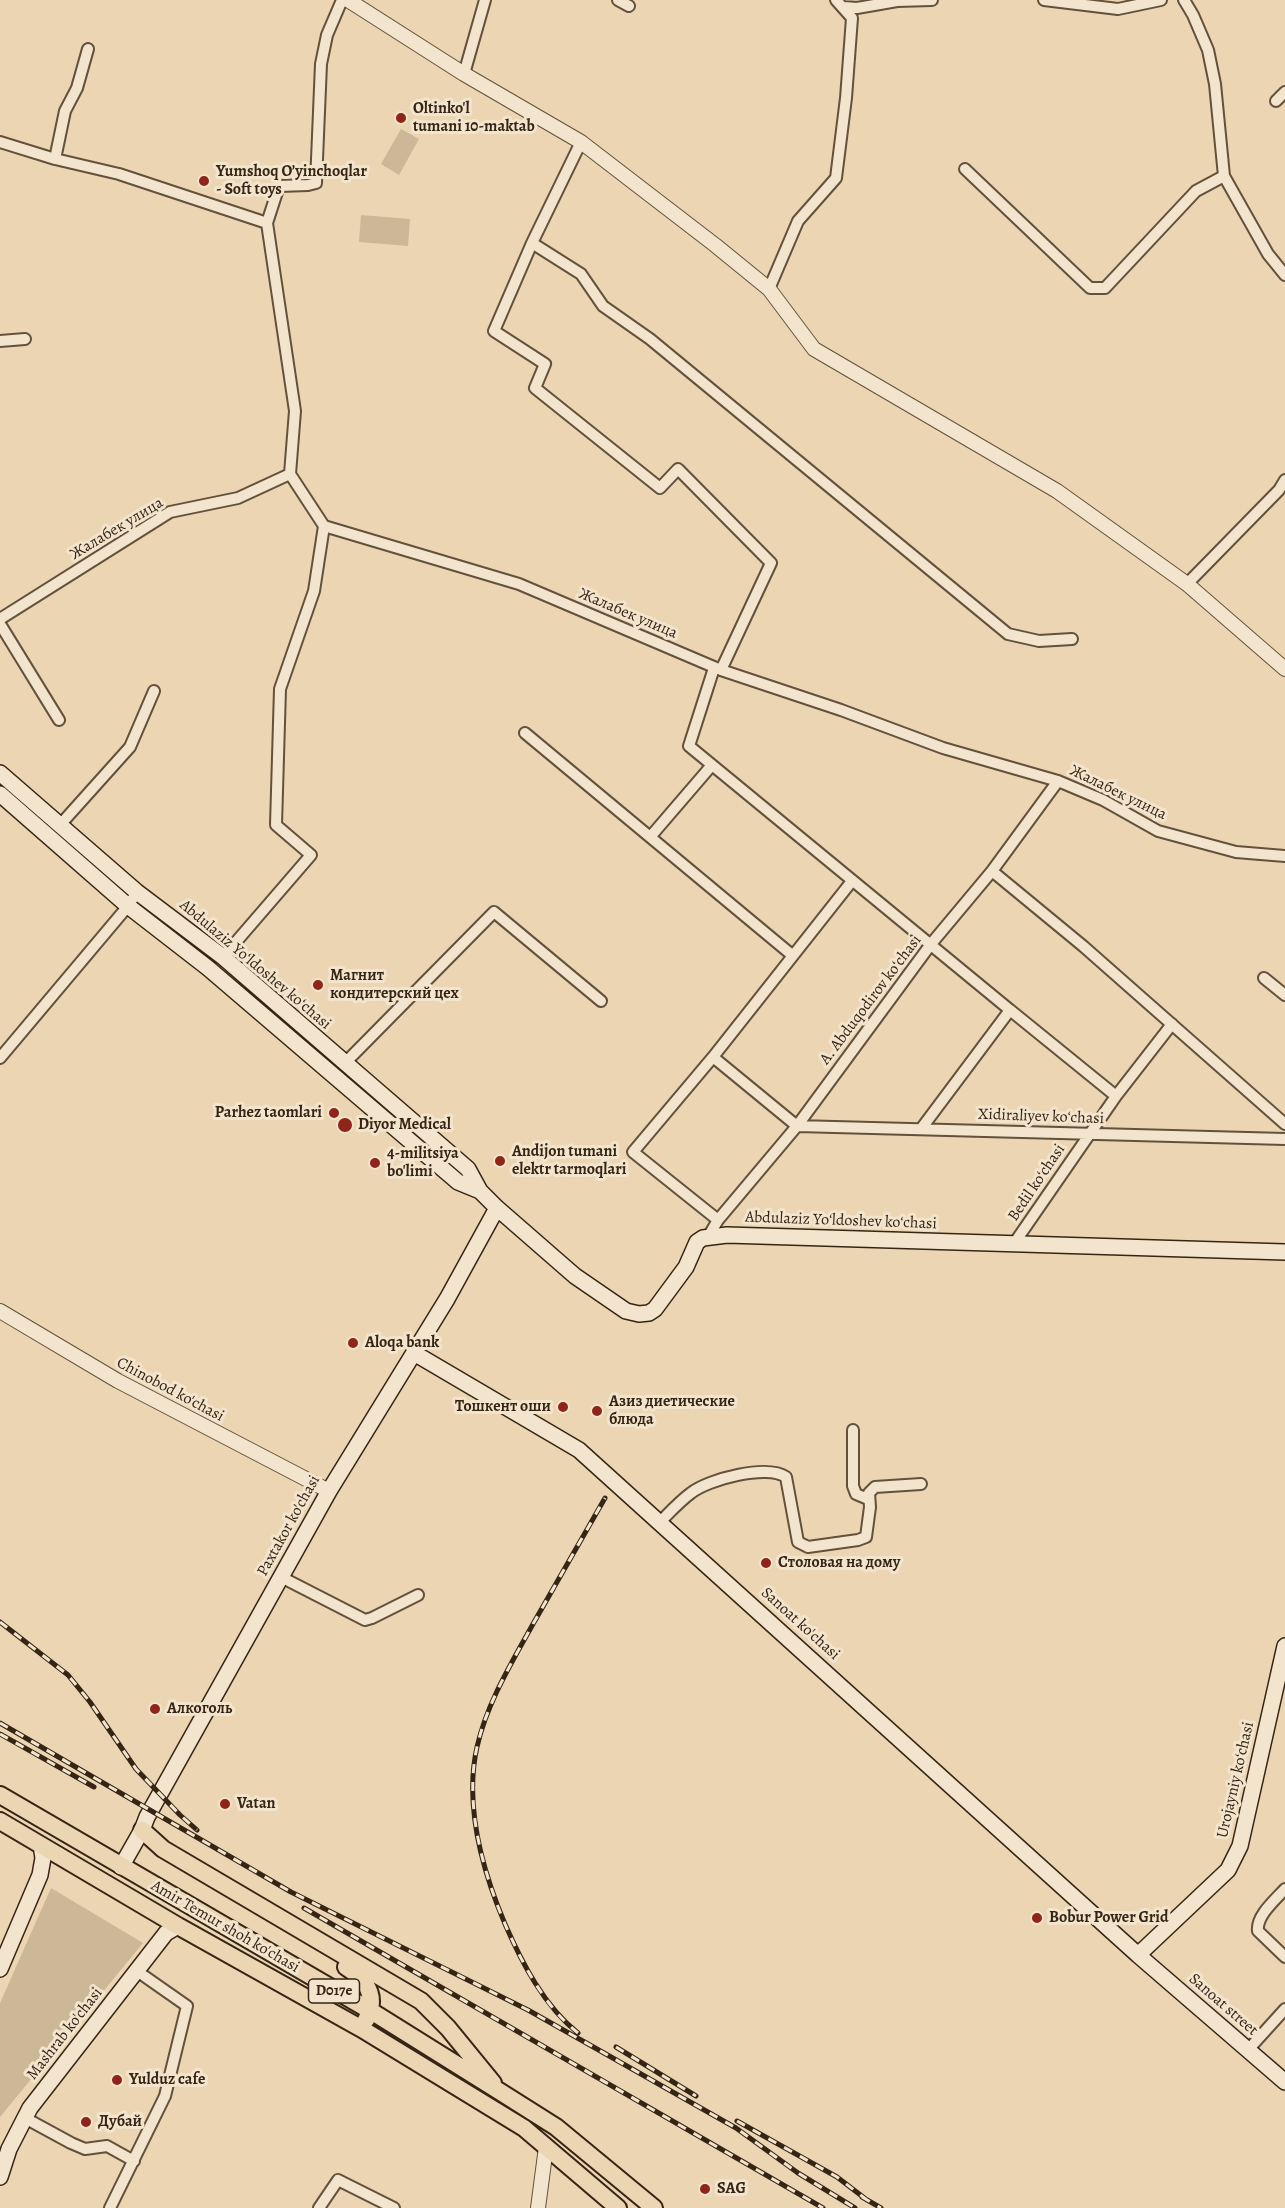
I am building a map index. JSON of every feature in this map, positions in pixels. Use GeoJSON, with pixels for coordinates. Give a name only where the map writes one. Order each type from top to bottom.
{"type":"FeatureCollection","features":[{"type":"Feature","properties":{"kind":"main road","name":"Abdulaziz Yoʻldoshev koʻchasi"},"geometry":{"type":"LineString","coordinates":[[0,773],[137,892],[223,957],[468,1169],[480,1191],[575,1276],[626,1311],[639,1314],[649,1313],[655,1309],[686,1267],[697,1242],[708,1237],[727,1235],[1285,1252]]}},
{"type":"Feature","properties":{"kind":"main road","name":"Abdulaziz Yoʻldoshev koʻchasi"},"geometry":{"type":"LineString","coordinates":[[0,794],[128,906],[208,968],[458,1182],[480,1191]]}},
{"type":"Feature","properties":{"kind":"main road"},"geometry":{"type":"LineString","coordinates":[[311,1056],[322,1044]]}},
{"type":"Feature","properties":{"kind":"main road","name":"Paxtakor ko'chasi"},"geometry":{"type":"LineString","coordinates":[[122,1867],[147,1817],[329,1491],[414,1353],[497,1208]]}},
{"type":"Feature","properties":{"kind":"main road","name":"Sanoat ko'chasi"},"geometry":{"type":"LineString","coordinates":[[414,1353],[579,1450],[1138,1955]]}},
{"type":"Feature","properties":{"kind":"main road","name":"Urоjayniy koʻchasi"},"geometry":{"type":"LineString","coordinates":[[1138,1955],[1228,1870],[1240,1846],[1285,1651]]}},
{"type":"Feature","properties":{"kind":"main road","name":"Amir Temur shoh ko'chasi"},"geometry":{"type":"LineString","coordinates":[[0,1795],[370,2011],[499,2091],[556,2127],[654,2208]]}},
{"type":"Feature","properties":{"kind":"main road","name":"Amir Temur shoh ko'chasi"},"geometry":{"type":"LineString","coordinates":[[0,1821],[178,1926],[362,2029],[524,2128],[618,2208]]}},
{"type":"Feature","properties":{"kind":"main road"},"geometry":{"type":"LineString","coordinates":[[142,1830],[152,1852],[357,1974],[371,1995],[370,2011],[362,2029]]}},
{"type":"Feature","properties":{"kind":"main road"},"geometry":{"type":"LineString","coordinates":[[142,1830],[163,1849],[421,2001],[448,2028],[499,2091]]}},
{"type":"Feature","properties":{"kind":"main road"},"geometry":{"type":"LineString","coordinates":[[0,1969],[40,1875],[43,1858],[41,1845]]}},
{"type":"Feature","properties":{"kind":"main road","name":"Mashrab ko'chasi"},"geometry":{"type":"LineString","coordinates":[[0,2176],[9,2149],[24,2118],[166,1933],[178,1926]]}},
{"type":"Feature","properties":{"kind":"main road","name":"Sanoat street"},"geometry":{"type":"LineString","coordinates":[[1138,1955],[1285,2082]]}},
{"type":"Feature","properties":{"kind":"main road","name":"Mashrab ko'chasi"},"geometry":{"type":"LineString","coordinates":[[0,2160],[0,2176]]}},
{"type":"Feature","properties":{"kind":"street"},"geometry":{"type":"LineString","coordinates":[[223,957],[311,855],[276,825],[280,689],[314,591],[324,526],[290,474],[295,411],[267,223],[279,186],[316,183],[321,64],[327,35],[342,0]]}},
{"type":"Feature","properties":{"kind":"street"},"geometry":{"type":"LineString","coordinates":[[348,0],[464,74],[581,141],[769,290],[814,349],[1057,491],[1188,584],[1285,669]]}},
{"type":"Feature","properties":{"kind":"street"},"geometry":{"type":"LineString","coordinates":[[464,74],[485,0]]}},
{"type":"Feature","properties":{"kind":"street"},"geometry":{"type":"LineString","coordinates":[[618,0],[628,6]]}},
{"type":"Feature","properties":{"kind":"street"},"geometry":{"type":"LineString","coordinates":[[840,4],[857,8],[897,1],[932,0]]}},
{"type":"Feature","properties":{"kind":"street"},"geometry":{"type":"LineString","coordinates":[[1044,0],[1118,9],[1161,0]]}},
{"type":"Feature","properties":{"kind":"street"},"geometry":{"type":"LineString","coordinates":[[1184,0],[1208,50],[1215,84],[1224,176],[1268,254],[1285,275]]}},
{"type":"Feature","properties":{"kind":"street"},"geometry":{"type":"LineString","coordinates":[[769,290],[798,221],[836,178],[846,98],[852,18],[840,4]]}},
{"type":"Feature","properties":{"kind":"street"},"geometry":{"type":"LineString","coordinates":[[56,159],[66,111],[77,88],[88,49]]}},
{"type":"Feature","properties":{"kind":"street"},"geometry":{"type":"LineString","coordinates":[[1276,101],[1285,92]]}},
{"type":"Feature","properties":{"kind":"street"},"geometry":{"type":"LineString","coordinates":[[581,141],[532,243],[494,331],[545,364],[535,388],[660,488],[678,469],[771,564],[718,669],[689,746],[1116,1096]]}},
{"type":"Feature","properties":{"kind":"street"},"geometry":{"type":"LineString","coordinates":[[0,142],[56,159],[119,174],[267,223]]}},
{"type":"Feature","properties":{"kind":"street"},"geometry":{"type":"LineString","coordinates":[[965,169],[1090,288],[1105,288],[1196,190],[1224,176]]}},
{"type":"Feature","properties":{"kind":"street"},"geometry":{"type":"LineString","coordinates":[[532,243],[581,274],[603,306],[650,339],[1008,634],[1039,641],[1072,639]]}},
{"type":"Feature","properties":{"kind":"street"},"geometry":{"type":"LineString","coordinates":[[0,341],[25,339]]}},
{"type":"Feature","properties":{"kind":"street","name":"Жалабек улица"},"geometry":{"type":"LineString","coordinates":[[0,619],[170,512],[238,498],[290,474]]}},
{"type":"Feature","properties":{"kind":"street"},"geometry":{"type":"LineString","coordinates":[[1188,584],[1279,490],[1285,480]]}},
{"type":"Feature","properties":{"kind":"street","name":"Жалабек улица"},"geometry":{"type":"LineString","coordinates":[[324,526],[519,584],[718,669],[841,710],[943,748],[1058,781],[1103,800],[1158,831],[1236,852],[1285,856]]}},
{"type":"Feature","properties":{"kind":"street"},"geometry":{"type":"LineString","coordinates":[[0,624],[59,720]]}},
{"type":"Feature","properties":{"kind":"street"},"geometry":{"type":"LineString","coordinates":[[60,825],[130,747],[154,690]]}},
{"type":"Feature","properties":{"kind":"street"},"geometry":{"type":"LineString","coordinates":[[525,733],[792,955]]}},
{"type":"Feature","properties":{"kind":"street"},"geometry":{"type":"LineString","coordinates":[[651,836],[712,765]]}},
{"type":"Feature","properties":{"kind":"street","name":"A. Abduqodirov koʻchasi"},"geometry":{"type":"LineString","coordinates":[[708,1237],[718,1220],[797,1126],[931,944],[992,871],[1058,781]]}},
{"type":"Feature","properties":{"kind":"street"},"geometry":{"type":"LineString","coordinates":[[992,871],[1083,946],[1285,1125]]}},
{"type":"Feature","properties":{"kind":"street"},"geometry":{"type":"LineString","coordinates":[[718,1220],[633,1152],[852,881]]}},
{"type":"Feature","properties":{"kind":"street"},"geometry":{"type":"LineString","coordinates":[[0,1058],[128,906],[137,892]]}},
{"type":"Feature","properties":{"kind":"street"},"geometry":{"type":"LineString","coordinates":[[344,1064],[494,912],[602,1001]]}},
{"type":"Feature","properties":{"kind":"street"},"geometry":{"type":"LineString","coordinates":[[1264,978],[1285,995]]}},
{"type":"Feature","properties":{"kind":"street"},"geometry":{"type":"LineString","coordinates":[[921,1129],[1010,1010]]}},
{"type":"Feature","properties":{"kind":"street","name":"Bedil koʻchasi"},"geometry":{"type":"LineString","coordinates":[[1013,1245],[1089,1133],[1172,1024]]}},
{"type":"Feature","properties":{"kind":"street"},"geometry":{"type":"LineString","coordinates":[[712,1057],[797,1126]]}},
{"type":"Feature","properties":{"kind":"street","name":"Xidiraliyev koʻchasi"},"geometry":{"type":"LineString","coordinates":[[797,1126],[1285,1139]]}},
{"type":"Feature","properties":{"kind":"street","name":"Chinobod ko'chasi"},"geometry":{"type":"LineString","coordinates":[[0,1311],[118,1381],[329,1491]]}},
{"type":"Feature","properties":{"kind":"street"},"geometry":{"type":"LineString","coordinates":[[853,1430],[853,1485],[856,1494],[868,1499]]}},
{"type":"Feature","properties":{"kind":"street"},"geometry":{"type":"LineString","coordinates":[[660,1522],[692,1491],[714,1481],[749,1473],[782,1474],[786,1477],[798,1542],[808,1547],[858,1540],[866,1537],[870,1507],[869,1493],[875,1487],[921,1484]]}},
{"type":"Feature","properties":{"kind":"street"},"geometry":{"type":"LineString","coordinates":[[281,1577],[365,1620],[418,1595]]}},
{"type":"Feature","properties":{"kind":"street"},"geometry":{"type":"LineString","coordinates":[[1285,1889],[1257,1925],[1258,1931],[1285,1957]]}},
{"type":"Feature","properties":{"kind":"street"},"geometry":{"type":"LineString","coordinates":[[110,2208],[165,2097],[187,2006],[137,1971]]}},
{"type":"Feature","properties":{"kind":"street"},"geometry":{"type":"LineString","coordinates":[[1247,2051],[1283,2014]]}},
{"type":"Feature","properties":{"kind":"street"},"geometry":{"type":"LineString","coordinates":[[24,2118],[70,2143],[86,2149],[107,2146],[134,2160]]}},
{"type":"Feature","properties":{"kind":"street"},"geometry":{"type":"LineString","coordinates":[[538,2208],[546,2147]]}},
{"type":"Feature","properties":{"kind":"street"},"geometry":{"type":"LineString","coordinates":[[319,2208],[338,2180],[394,2208]]}},
{"type":"Feature","properties":{"kind":"shaded area"},"geometry":{"type":"Polygon","coordinates":[[[401,129],[419,139],[399,175],[381,164],[401,129]]]}},
{"type":"Feature","properties":{"kind":"shaded area"},"geometry":{"type":"Polygon","coordinates":[[[361,215],[410,219],[408,246],[359,242],[361,215]]]}},
{"type":"Feature","properties":{"kind":"shaded area"},"geometry":{"type":"Polygon","coordinates":[[[51,1888],[143,1943],[0,2117],[0,2003],[51,1888]]]}},
{"type":"Feature","properties":{"kind":"railway"},"geometry":{"type":"LineString","coordinates":[[578,2033],[555,2010],[535,1983],[519,1954],[497,1904],[483,1860],[474,1815],[474,1769],[481,1731],[500,1684],[605,1498]]}},
{"type":"Feature","properties":{"kind":"railway"},"geometry":{"type":"LineString","coordinates":[[0,1622],[68,1675],[90,1702],[136,1769],[197,1830]]}},
{"type":"Feature","properties":{"kind":"railway"},"geometry":{"type":"LineString","coordinates":[[0,1723],[291,1892],[528,2010],[604,2053],[736,2128],[798,2173],[855,2208]]}},
{"type":"Feature","properties":{"kind":"railway"},"geometry":{"type":"LineString","coordinates":[[0,1734],[94,1787]]}},
{"type":"Feature","properties":{"kind":"railway"},"geometry":{"type":"LineString","coordinates":[[304,1908],[823,2208]]}},
{"type":"Feature","properties":{"kind":"railway"},"geometry":{"type":"LineString","coordinates":[[616,2047],[696,2096]]}},
{"type":"Feature","properties":{"kind":"railway"},"geometry":{"type":"LineString","coordinates":[[737,2121],[837,2177],[867,2200]]}},
{"type":"Feature","properties":{"kind":"railway"},"geometry":{"type":"LineString","coordinates":[[862,2197],[881,2208]]}},
{"type":"Feature","properties":{"kind":"place","name":"Oltinko'l tumani 10-maktab"},"geometry":{"type":"Point","coordinates":[401,118]}},
{"type":"Feature","properties":{"kind":"place","name":"Yumshoq O’yinchoqlar - Soft toys"},"geometry":{"type":"Point","coordinates":[204,181]}},
{"type":"Feature","properties":{"kind":"place","name":"Магнит кондитерский цех"},"geometry":{"type":"Point","coordinates":[318,985]}},
{"type":"Feature","properties":{"kind":"place","name":"Parhez taomlari"},"geometry":{"type":"Point","coordinates":[334,1113]}},
{"type":"Feature","properties":{"kind":"place","name":"Diyor Medical"},"geometry":{"type":"Point","coordinates":[345,1125]}},
{"type":"Feature","properties":{"kind":"place","name":"Andijon tumani elektr tarmoqlari"},"geometry":{"type":"Point","coordinates":[500,1161]}},
{"type":"Feature","properties":{"kind":"place","name":"4-militsiya bo'limi"},"geometry":{"type":"Point","coordinates":[375,1163]}},
{"type":"Feature","properties":{"kind":"place","name":"Aloqa bank"},"geometry":{"type":"Point","coordinates":[353,1343]}},
{"type":"Feature","properties":{"kind":"place","name":"Тошкент оши"},"geometry":{"type":"Point","coordinates":[563,1407]}},
{"type":"Feature","properties":{"kind":"place","name":"Азиз диетические блюда"},"geometry":{"type":"Point","coordinates":[597,1411]}},
{"type":"Feature","properties":{"kind":"place","name":"Столовая на дому"},"geometry":{"type":"Point","coordinates":[766,1563]}},
{"type":"Feature","properties":{"kind":"place","name":"Алкоголь"},"geometry":{"type":"Point","coordinates":[155,1709]}},
{"type":"Feature","properties":{"kind":"place","name":"Vatan"},"geometry":{"type":"Point","coordinates":[225,1804]}},
{"type":"Feature","properties":{"kind":"place","name":"Bobur Power Grid"},"geometry":{"type":"Point","coordinates":[1037,1918]}},
{"type":"Feature","properties":{"kind":"place","name":"Yulduz cafe"},"geometry":{"type":"Point","coordinates":[117,2080]}},
{"type":"Feature","properties":{"kind":"place","name":"Дубай"},"geometry":{"type":"Point","coordinates":[86,2122]}},
{"type":"Feature","properties":{"kind":"place","name":"SAG"},"geometry":{"type":"Point","coordinates":[705,2189]}}]}
